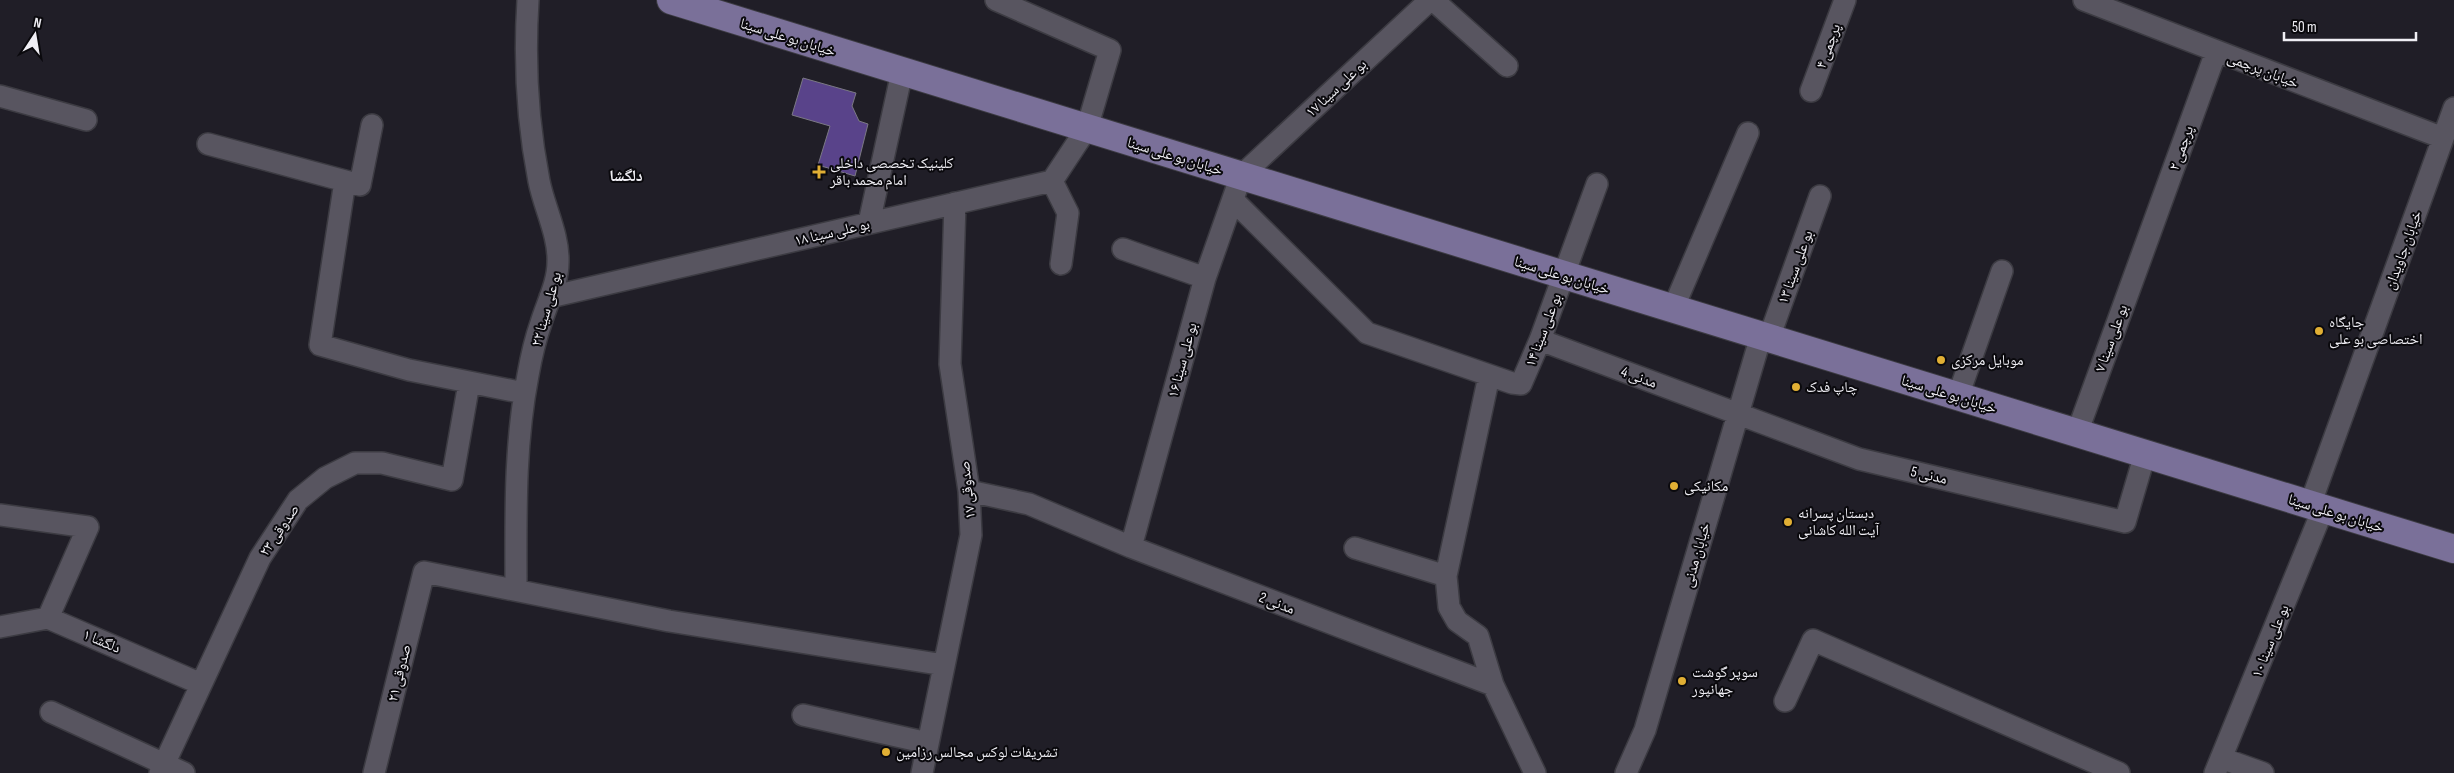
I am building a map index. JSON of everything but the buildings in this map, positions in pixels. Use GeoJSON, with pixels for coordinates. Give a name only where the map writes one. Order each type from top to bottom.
{"type":"FeatureCollection","features":[{"type":"Feature","properties":{"kind":"main road","name":"خیابان بو علی سینا"},"geometry":{"type":"LineString","coordinates":[[671,0],[1087,128],[1237,188],[1564,275],[2454,549]]}},
{"type":"Feature","properties":{"kind":"street","name":"بو علی سینا ۲۲"},"geometry":{"type":"LineString","coordinates":[[516,590],[516,472],[524,393],[540,324],[557,278],[559,260],[540,186],[531,138],[526,80],[528,0]]}},
{"type":"Feature","properties":{"kind":"street"},"geometry":{"type":"LineString","coordinates":[[996,0],[1110,50],[1087,128],[1052,181],[1068,213],[1061,264]]}},
{"type":"Feature","properties":{"kind":"street"},"geometry":{"type":"LineString","coordinates":[[1431,0],[1507,66]]}},
{"type":"Feature","properties":{"kind":"street","name":"بو علی سینا ۱۷"},"geometry":{"type":"LineString","coordinates":[[1237,188],[1431,0]]}},
{"type":"Feature","properties":{"kind":"street","name":"پرچمی ۴"},"geometry":{"type":"LineString","coordinates":[[1811,91],[1844,0]]}},
{"type":"Feature","properties":{"kind":"street","name":"خیابان پرچمی"},"geometry":{"type":"LineString","coordinates":[[2084,0],[2443,138]]}},
{"type":"Feature","properties":{"kind":"street","name":"پرچمی ۲"},"geometry":{"type":"LineString","coordinates":[[2146,244],[2216,52]]}},
{"type":"Feature","properties":{"kind":"street"},"geometry":{"type":"LineString","coordinates":[[869,223],[902,72]]}},
{"type":"Feature","properties":{"kind":"street"},"geometry":{"type":"LineString","coordinates":[[0,96],[86,120]]}},
{"type":"Feature","properties":{"kind":"street","name":"خیابان جاویدان"},"geometry":{"type":"LineString","coordinates":[[2317,507],[2443,138],[2453,115]]}},
{"type":"Feature","properties":{"kind":"street"},"geometry":{"type":"LineString","coordinates":[[208,144],[360,185],[372,125]]}},
{"type":"Feature","properties":{"kind":"street"},"geometry":{"type":"LineString","coordinates":[[1673,309],[1748,133]]}},
{"type":"Feature","properties":{"kind":"street"},"geometry":{"type":"LineString","coordinates":[[345,181],[320,345],[409,370],[469,384],[524,393]]}},
{"type":"Feature","properties":{"kind":"street","name":"بو علی سینا ۱۸"},"geometry":{"type":"LineString","coordinates":[[550,296],[1052,181]]}},
{"type":"Feature","properties":{"kind":"street","name":"بو علی سینا ۱۴"},"geometry":{"type":"LineString","coordinates":[[1489,376],[1521,384],[1540,340],[1597,184]]}},
{"type":"Feature","properties":{"kind":"street"},"geometry":{"type":"LineString","coordinates":[[1237,188],[1367,333],[1489,376],[1446,576],[1448,607],[1458,621],[1478,636],[1492,686],[1536,773]]}},
{"type":"Feature","properties":{"kind":"street","name":"بو علی سینا ۱۶"},"geometry":{"type":"LineString","coordinates":[[1131,547],[1205,278],[1237,188]]}},
{"type":"Feature","properties":{"kind":"street","name":"بو علی سینا ۱۳"},"geometry":{"type":"LineString","coordinates":[[1765,337],[1820,196]]}},
{"type":"Feature","properties":{"kind":"street","name":"صدوقی ۱۷"},"geometry":{"type":"LineString","coordinates":[[922,773],[971,535],[969,491],[950,364],[955,203]]}},
{"type":"Feature","properties":{"kind":"street","name":"بو علی سینا ۷"},"geometry":{"type":"LineString","coordinates":[[2077,433],[2146,244]]}},
{"type":"Feature","properties":{"kind":"street"},"geometry":{"type":"LineString","coordinates":[[1123,249],[1205,278]]}},
{"type":"Feature","properties":{"kind":"street"},"geometry":{"type":"LineString","coordinates":[[1958,396],[2002,271]]}},
{"type":"Feature","properties":{"kind":"street","name":"خیابان مدنی"},"geometry":{"type":"LineString","coordinates":[[1626,773],[1645,730],[1738,414],[1765,337]]}},
{"type":"Feature","properties":{"kind":"street","name":"مدنی 4"},"geometry":{"type":"LineString","coordinates":[[1540,340],[1738,414]]}},
{"type":"Feature","properties":{"kind":"street","name":"صدوقی ۲۳"},"geometry":{"type":"LineString","coordinates":[[162,768],[260,558],[298,500],[325,478],[355,463],[382,463],[452,480],[469,384]]}},
{"type":"Feature","properties":{"kind":"street","name":"مدنی 5"},"geometry":{"type":"LineString","coordinates":[[1738,414],[1860,459],[2125,522],[2145,454]]}},
{"type":"Feature","properties":{"kind":"street","name":"مدنی 2"},"geometry":{"type":"LineString","coordinates":[[969,491],[1029,504],[1131,547],[1492,686]]}},
{"type":"Feature","properties":{"kind":"street","name":"بو علی سینا ۱۰"},"geometry":{"type":"LineString","coordinates":[[2218,766],[2317,507]]}},
{"type":"Feature","properties":{"kind":"street"},"geometry":{"type":"LineString","coordinates":[[0,515],[88,527],[48,618],[0,627]]}},
{"type":"Feature","properties":{"kind":"street"},"geometry":{"type":"LineString","coordinates":[[1355,548],[1446,576]]}},
{"type":"Feature","properties":{"kind":"street","name":"صدوقی ۲۱"},"geometry":{"type":"LineString","coordinates":[[374,773],[424,572],[516,590]]}},
{"type":"Feature","properties":{"kind":"street"},"geometry":{"type":"LineString","coordinates":[[516,590],[669,621],[944,665]]}},
{"type":"Feature","properties":{"kind":"street","name":"دلگشا ۱"},"geometry":{"type":"LineString","coordinates":[[48,618],[201,684]]}},
{"type":"Feature","properties":{"kind":"street"},"geometry":{"type":"LineString","coordinates":[[1785,701],[1813,640],[2119,773]]}},
{"type":"Feature","properties":{"kind":"street"},"geometry":{"type":"LineString","coordinates":[[50,712],[162,768],[184,773]]}},
{"type":"Feature","properties":{"kind":"street"},"geometry":{"type":"LineString","coordinates":[[803,715],[928,743]]}},
{"type":"Feature","properties":{"kind":"street"},"geometry":{"type":"LineString","coordinates":[[2218,766],[2263,773]]}},
{"type":"Feature","properties":{"kind":"place","name":"کلینیک تخصصی داخلی امام محمد باقر"},"geometry":{"type":"Point","coordinates":[819,172]}},
{"type":"Feature","properties":{"kind":"place","name":"جایگاه اختصاصی بو علی"},"geometry":{"type":"Point","coordinates":[2319,331]}},
{"type":"Feature","properties":{"kind":"place","name":"موبایل مرکزی"},"geometry":{"type":"Point","coordinates":[1941,360]}},
{"type":"Feature","properties":{"kind":"place","name":"چاپ فدک"},"geometry":{"type":"Point","coordinates":[1796,387]}},
{"type":"Feature","properties":{"kind":"place","name":"مکانیکی"},"geometry":{"type":"Point","coordinates":[1674,486]}},
{"type":"Feature","properties":{"kind":"place","name":"دبستان پسرانه آیت الله کاشانی"},"geometry":{"type":"Point","coordinates":[1788,522]}},
{"type":"Feature","properties":{"kind":"place","name":"سوپر گوشت جهانپور"},"geometry":{"type":"Point","coordinates":[1682,681]}},
{"type":"Feature","properties":{"kind":"place","name":"تشریفات لوکس مجالس رزامین"},"geometry":{"type":"Point","coordinates":[886,752]}},
{"type":"Feature","properties":{"kind":"district","name":"دلگشا"},"geometry":{"type":"Point","coordinates":[626,175]}}]}
